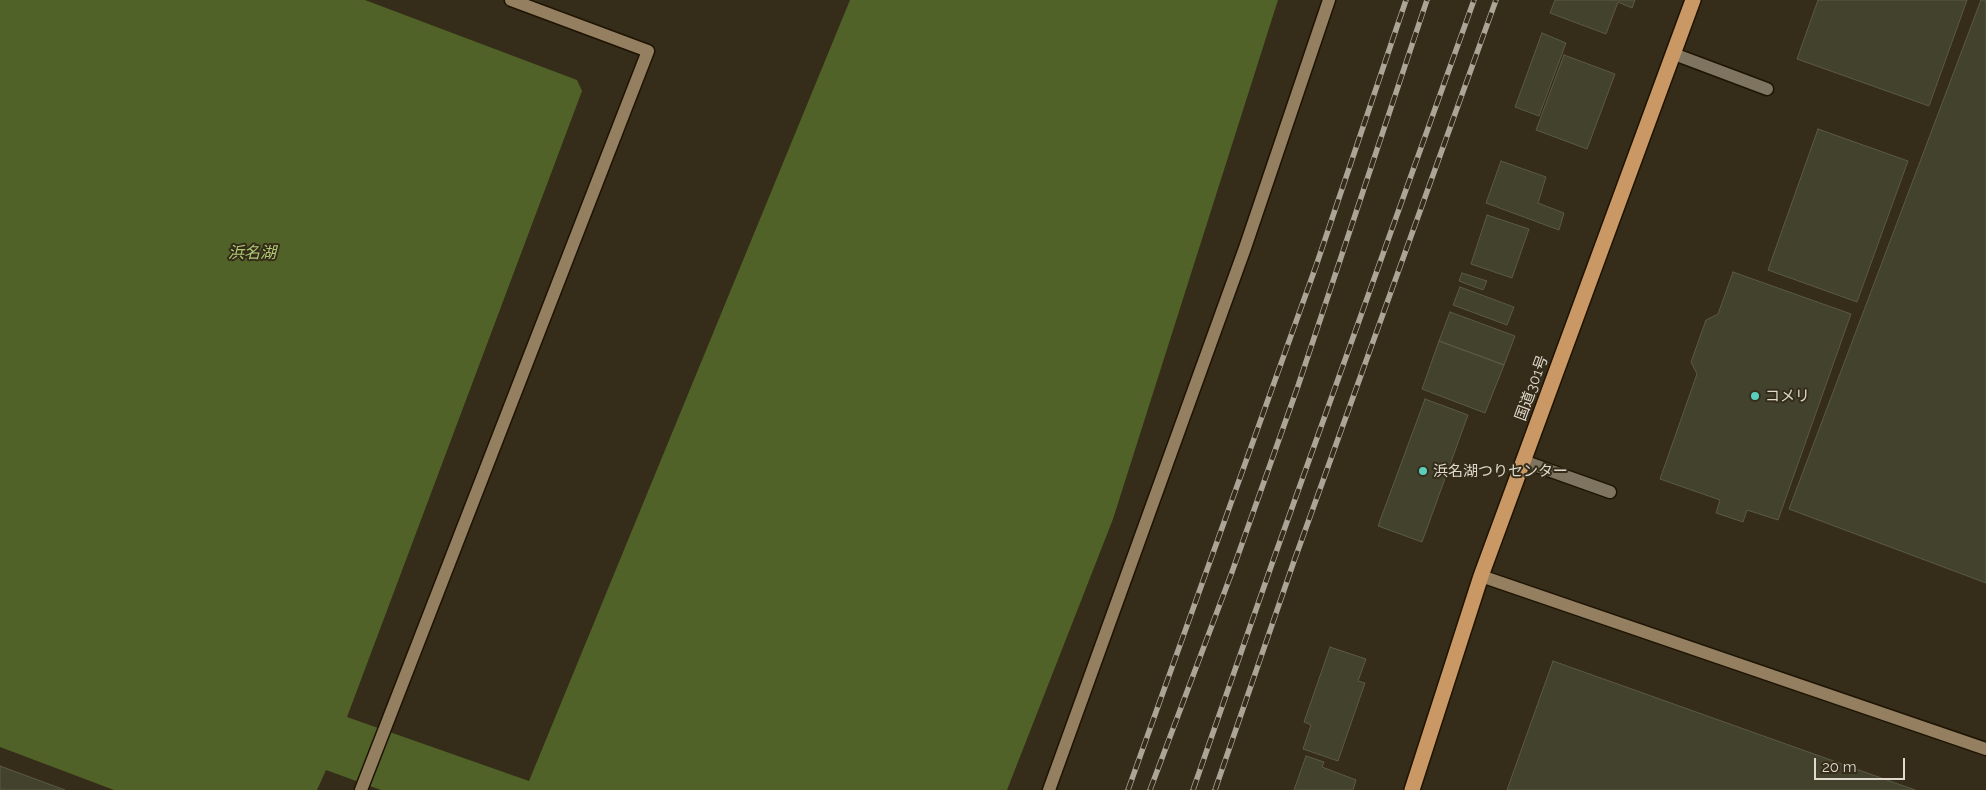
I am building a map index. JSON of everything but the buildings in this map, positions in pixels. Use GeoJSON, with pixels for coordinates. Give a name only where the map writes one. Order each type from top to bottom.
{"type":"FeatureCollection","features":[{"type":"Feature","properties":{"kind":"highway","name":"国道301号"},"geometry":{"type":"LineString","coordinates":[[1412,790],[1481,576],[1694,0]]}},
{"type":"Feature","properties":{"kind":"street"},"geometry":{"type":"LineString","coordinates":[[362,786],[648,52],[511,0]]}},
{"type":"Feature","properties":{"kind":"street"},"geometry":{"type":"LineString","coordinates":[[1049,790],[1242,257],[1329,0]]}},
{"type":"Feature","properties":{"kind":"street"},"geometry":{"type":"LineString","coordinates":[[1481,576],[1986,749]]}},
{"type":"Feature","properties":{"kind":"lane"},"geometry":{"type":"LineString","coordinates":[[1674,54],[1767,89]]}},
{"type":"Feature","properties":{"kind":"lane"},"geometry":{"type":"LineString","coordinates":[[1523,461],[1610,492]]}},
{"type":"Feature","properties":{"kind":"water","name":"浜名湖"},"geometry":{"type":"Polygon","coordinates":[[[0,0],[365,0],[577,80],[582,91],[347,717],[529,781],[850,0],[1278,0],[1113,519],[1007,790],[381,790],[326,770],[317,790],[114,790],[0,747],[0,0]]]}},
{"type":"Feature","properties":{"kind":"railway"},"geometry":{"type":"LineString","coordinates":[[1128,790],[1316,266],[1406,0]]}},
{"type":"Feature","properties":{"kind":"railway"},"geometry":{"type":"LineString","coordinates":[[1150,790],[1232,572],[1298,386],[1427,0]]}},
{"type":"Feature","properties":{"kind":"railway"},"geometry":{"type":"LineString","coordinates":[[1193,790],[1474,0]]}},
{"type":"Feature","properties":{"kind":"railway"},"geometry":{"type":"LineString","coordinates":[[1215,790],[1293,564],[1496,0]]}},
{"type":"Feature","properties":{"kind":"place","name":"コメリ"},"geometry":{"type":"Point","coordinates":[1755,396]}},
{"type":"Feature","properties":{"kind":"place","name":"浜名湖つりセンター"},"geometry":{"type":"Point","coordinates":[1423,471]}}]}
